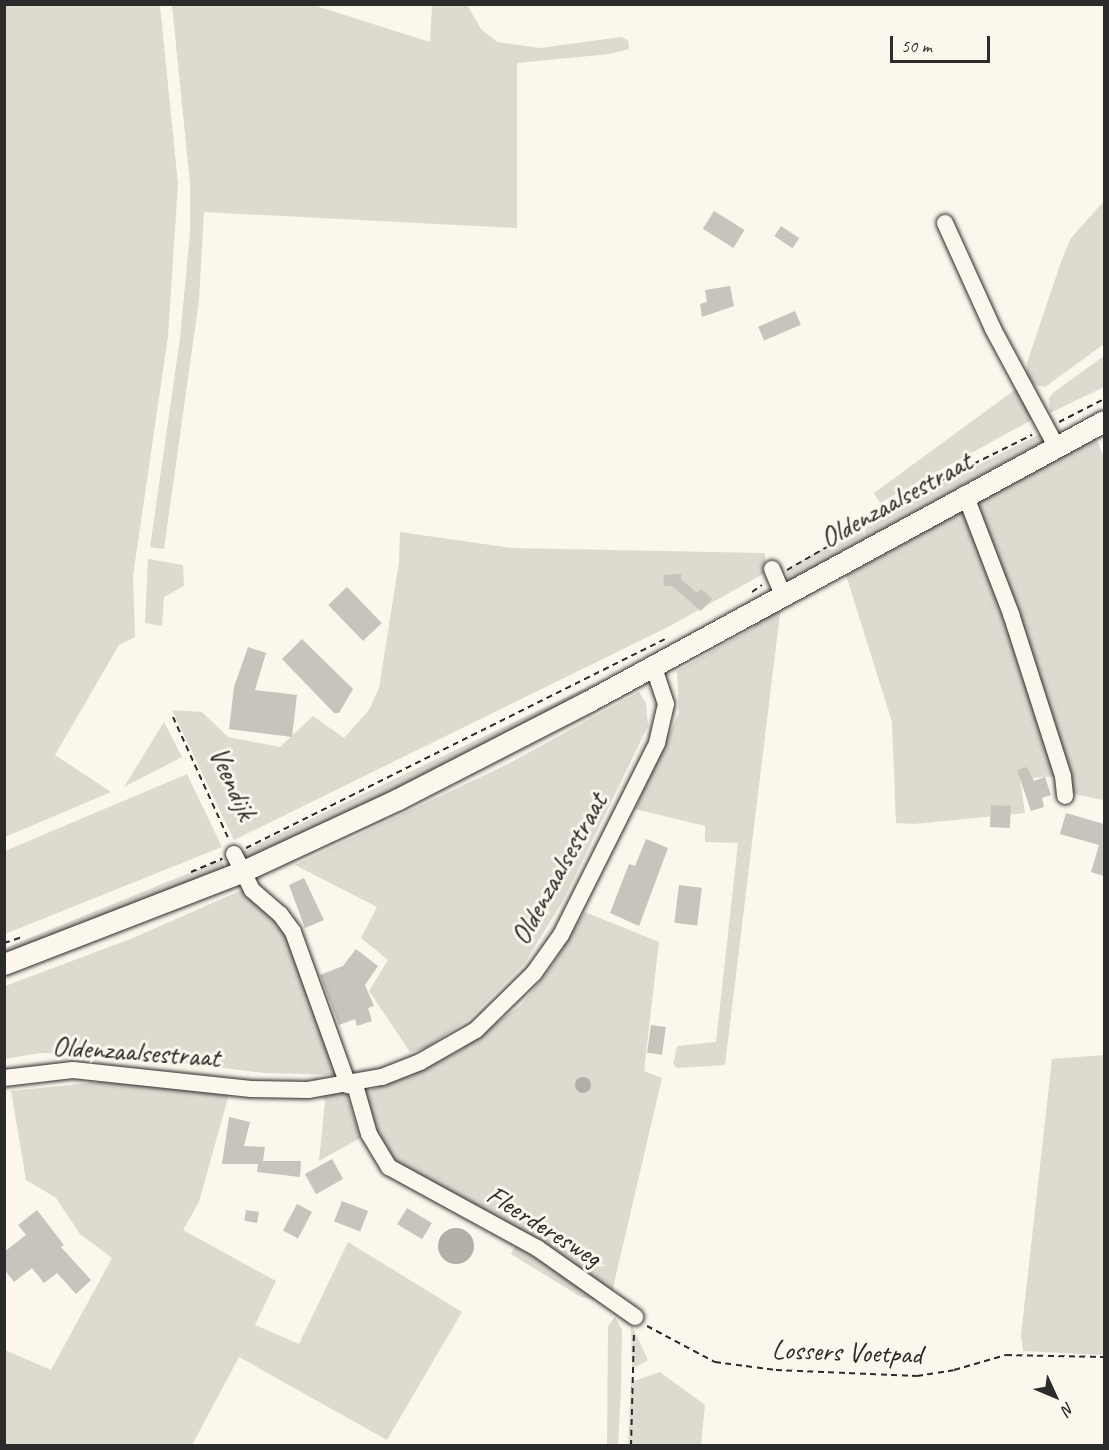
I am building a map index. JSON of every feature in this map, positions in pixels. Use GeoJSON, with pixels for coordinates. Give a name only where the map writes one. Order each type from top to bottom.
{"type":"FeatureCollection","features":[{"type":"Feature","properties":{"kind":"main road","name":"Oldenzaalsestraat"},"geometry":{"type":"LineString","coordinates":[[4,964],[237,863],[398,799],[652,666],[776,581],[965,494],[1052,437],[1104,421]]}},
{"type":"Feature","properties":{"kind":"street"},"geometry":{"type":"LineString","coordinates":[[945,224],[993,329],[1052,437]]}},
{"type":"Feature","properties":{"kind":"street"},"geometry":{"type":"LineString","coordinates":[[965,494],[1011,614],[1063,776],[1065,796]]}},
{"type":"Feature","properties":{"kind":"street","name":"Oldenzaalsestraat"},"geometry":{"type":"LineString","coordinates":[[4,1078],[73,1070],[251,1089],[308,1090],[351,1085],[420,1062],[476,1030],[534,973],[561,935],[660,736],[666,704],[652,666]]}},
{"type":"Feature","properties":{"kind":"street","name":"Fleerderesweg"},"geometry":{"type":"LineString","coordinates":[[237,863],[252,890],[280,915],[293,932],[366,1126],[389,1167],[537,1248],[635,1317]]}},
{"type":"Feature","properties":{"kind":"path"},"geometry":{"type":"LineString","coordinates":[[747,595],[776,581],[955,473],[1052,437],[1104,399]]}},
{"type":"Feature","properties":{"kind":"path"},"geometry":{"type":"LineString","coordinates":[[237,863],[672,635]]}},
{"type":"Feature","properties":{"kind":"path","name":"Veendijk"},"geometry":{"type":"LineString","coordinates":[[173,717],[237,863]]}},
{"type":"Feature","properties":{"kind":"path"},"geometry":{"type":"LineString","coordinates":[[631,1446],[635,1317]]}},
{"type":"Feature","properties":{"kind":"path","name":"Lossers Voetpad"},"geometry":{"type":"LineString","coordinates":[[635,1317],[715,1362],[776,1370],[917,1376],[954,1371],[1006,1355],[1104,1357]]}},
{"type":"Feature","properties":{"kind":"shaded area"},"geometry":{"type":"Polygon","coordinates":[[[5,4],[160,5],[178,184],[168,336],[133,576],[135,637],[119,645],[55,755],[111,792],[5,837],[5,4]]]}},
{"type":"Feature","properties":{"kind":"shaded area"},"geometry":{"type":"Polygon","coordinates":[[[172,5],[313,5],[430,42],[432,5],[467,5],[481,29],[497,42],[540,48],[621,37],[628,40],[629,49],[610,54],[517,63],[517,228],[204,212],[199,300],[164,549],[150,547],[180,338],[190,233],[190,184],[172,5]]]}},
{"type":"Feature","properties":{"kind":"shaded area"},"geometry":{"type":"Polygon","coordinates":[[[1104,201],[1104,344],[1045,387],[1035,385],[1027,377],[1027,363],[1062,259],[1071,238],[1104,201]]]}},
{"type":"Feature","properties":{"kind":"shaded area"},"geometry":{"type":"Polygon","coordinates":[[[1104,356],[1104,387],[1050,413],[1049,398],[1054,392],[1104,356]]]}},
{"type":"Feature","properties":{"kind":"shaded area"},"geometry":{"type":"Polygon","coordinates":[[[1016,389],[1035,418],[880,503],[874,493],[1016,389]]]}},
{"type":"Feature","properties":{"kind":"shaded area"},"geometry":{"type":"Polygon","coordinates":[[[1044,432],[1044,441],[789,580],[786,569],[942,483],[1044,432]]]}},
{"type":"Feature","properties":{"kind":"shaded area"},"geometry":{"type":"Polygon","coordinates":[[[1095,435],[1104,458],[1104,800],[1073,794],[974,498],[1095,435]]]}},
{"type":"Feature","properties":{"kind":"shaded area"},"geometry":{"type":"Polygon","coordinates":[[[964,504],[1059,776],[1020,779],[1025,813],[914,824],[896,823],[892,722],[846,575],[913,539],[964,504]]]}},
{"type":"Feature","properties":{"kind":"shaded area"},"geometry":{"type":"Polygon","coordinates":[[[400,532],[512,548],[765,553],[765,573],[670,626],[234,840],[172,710],[202,712],[228,737],[280,747],[313,716],[344,738],[369,710],[379,688],[399,562],[400,532]]]}},
{"type":"Feature","properties":{"kind":"shaded area"},"geometry":{"type":"Polygon","coordinates":[[[148,559],[183,565],[184,586],[164,597],[162,626],[145,623],[148,559]]]}},
{"type":"Feature","properties":{"kind":"shaded area"},"geometry":{"type":"Polygon","coordinates":[[[781,605],[725,1065],[677,1068],[673,1064],[677,1046],[716,1042],[738,843],[705,842],[705,826],[635,809],[679,713],[677,671],[753,628],[766,612],[781,605]]]}},
{"type":"Feature","properties":{"kind":"shaded area"},"geometry":{"type":"Polygon","coordinates":[[[606,678],[509,734],[246,864],[238,854],[606,678]]]}},
{"type":"Feature","properties":{"kind":"shaded area"},"geometry":{"type":"Polygon","coordinates":[[[639,692],[646,703],[648,726],[564,899],[524,964],[470,1018],[427,1047],[410,1052],[369,991],[388,960],[361,938],[377,907],[295,865],[506,765],[639,692]]]}},
{"type":"Feature","properties":{"kind":"shaded area"},"geometry":{"type":"Polygon","coordinates":[[[164,722],[182,757],[124,787],[164,722]]]}},
{"type":"Feature","properties":{"kind":"shaded area"},"geometry":{"type":"Polygon","coordinates":[[[187,774],[222,847],[5,934],[5,851],[187,774]]]}},
{"type":"Feature","properties":{"kind":"shaded area"},"geometry":{"type":"Polygon","coordinates":[[[221,860],[226,870],[5,958],[5,948],[221,860]]]}},
{"type":"Feature","properties":{"kind":"shaded area"},"geometry":{"type":"Polygon","coordinates":[[[242,890],[285,925],[340,1075],[265,1073],[99,1053],[40,1053],[5,1059],[5,986],[133,938],[242,890]]]}},
{"type":"Feature","properties":{"kind":"shaded area"},"geometry":{"type":"Polygon","coordinates":[[[585,912],[659,942],[644,1071],[662,1078],[612,1292],[401,1169],[373,1126],[364,1092],[415,1074],[459,1051],[521,1005],[552,966],[585,912]]]}},
{"type":"Feature","properties":{"kind":"shaded area"},"geometry":{"type":"Polygon","coordinates":[[[1104,1055],[1104,1355],[1023,1351],[1021,1335],[1052,1059],[1104,1055]]]}},
{"type":"Feature","properties":{"kind":"shaded area"},"geometry":{"type":"Polygon","coordinates":[[[583,1077],[589,1079],[591,1085],[589,1091],[583,1093],[577,1091],[575,1085],[577,1079],[583,1077]]]}},
{"type":"Feature","properties":{"kind":"shaded area"},"geometry":{"type":"Polygon","coordinates":[[[100,1082],[229,1094],[199,1202],[183,1230],[276,1281],[255,1325],[299,1344],[348,1242],[462,1312],[387,1440],[239,1357],[192,1445],[5,1446],[5,1350],[51,1370],[112,1258],[80,1234],[56,1198],[26,1180],[11,1091],[100,1082]]]}},
{"type":"Feature","properties":{"kind":"shaded area"},"geometry":{"type":"Polygon","coordinates":[[[346,1092],[360,1138],[319,1161],[325,1101],[321,1096],[346,1092]]]}},
{"type":"Feature","properties":{"kind":"shaded area"},"geometry":{"type":"Polygon","coordinates":[[[456,1228],[469,1233],[474,1246],[469,1259],[456,1264],[443,1259],[438,1246],[443,1233],[456,1228]]]}},
{"type":"Feature","properties":{"kind":"shaded area"},"geometry":{"type":"Polygon","coordinates":[[[515,1246],[568,1276],[601,1301],[581,1297],[511,1254],[515,1246]]]}},
{"type":"Feature","properties":{"kind":"shaded area"},"geometry":{"type":"Polygon","coordinates":[[[625,1311],[648,1360],[632,1369],[631,1326],[625,1311]]]}},
{"type":"Feature","properties":{"kind":"shaded area"},"geometry":{"type":"Polygon","coordinates":[[[615,1317],[622,1330],[618,1445],[607,1445],[608,1326],[615,1317]]]}},
{"type":"Feature","properties":{"kind":"shaded area"},"geometry":{"type":"Polygon","coordinates":[[[660,1372],[705,1405],[701,1445],[628,1445],[631,1382],[660,1372]]]}},
{"type":"Feature","properties":{"kind":"building"},"geometry":{"type":"Polygon","coordinates":[[[714,211],[745,230],[733,248],[703,229],[714,211]]]}},
{"type":"Feature","properties":{"kind":"building"},"geometry":{"type":"Polygon","coordinates":[[[781,226],[799,238],[793,248],[774,236],[781,226]]]}},
{"type":"Feature","properties":{"kind":"building"},"geometry":{"type":"Polygon","coordinates":[[[730,286],[734,306],[702,317],[700,304],[707,302],[705,290],[730,286]]]}},
{"type":"Feature","properties":{"kind":"building"},"geometry":{"type":"Polygon","coordinates":[[[795,311],[801,325],[764,340],[758,327],[795,311]]]}},
{"type":"Feature","properties":{"kind":"building"},"geometry":{"type":"Polygon","coordinates":[[[681,574],[681,579],[697,593],[701,589],[712,599],[701,611],[672,586],[664,586],[663,575],[681,574]]]}},
{"type":"Feature","properties":{"kind":"building"},"geometry":{"type":"Polygon","coordinates":[[[347,587],[382,623],[363,641],[328,605],[347,587]]]}},
{"type":"Feature","properties":{"kind":"building"},"geometry":{"type":"Polygon","coordinates":[[[302,639],[353,689],[339,713],[334,713],[282,659],[302,639]]]}},
{"type":"Feature","properties":{"kind":"building"},"geometry":{"type":"Polygon","coordinates":[[[248,647],[266,653],[255,690],[297,695],[292,737],[229,729],[234,687],[248,647]]]}},
{"type":"Feature","properties":{"kind":"building"},"geometry":{"type":"Polygon","coordinates":[[[1027,767],[1034,781],[1045,777],[1051,795],[1042,798],[1044,807],[1031,811],[1017,770],[1027,767]]]}},
{"type":"Feature","properties":{"kind":"building"},"geometry":{"type":"Polygon","coordinates":[[[991,805],[1011,806],[1010,828],[990,827],[991,805]]]}},
{"type":"Feature","properties":{"kind":"building"},"geometry":{"type":"Polygon","coordinates":[[[1066,813],[1104,824],[1104,876],[1091,872],[1099,845],[1060,834],[1066,813]]]}},
{"type":"Feature","properties":{"kind":"building"},"geometry":{"type":"Polygon","coordinates":[[[646,839],[668,848],[639,926],[610,913],[629,864],[635,866],[646,839]]]}},
{"type":"Feature","properties":{"kind":"building"},"geometry":{"type":"Polygon","coordinates":[[[304,878],[324,920],[305,928],[289,885],[304,878]]]}},
{"type":"Feature","properties":{"kind":"building"},"geometry":{"type":"Polygon","coordinates":[[[679,885],[702,888],[697,926],[674,923],[679,885]]]}},
{"type":"Feature","properties":{"kind":"building"},"geometry":{"type":"Polygon","coordinates":[[[356,949],[378,966],[365,985],[374,1006],[368,1008],[372,1021],[357,1026],[355,1019],[339,1025],[320,975],[343,966],[356,949]]]}},
{"type":"Feature","properties":{"kind":"building"},"geometry":{"type":"Polygon","coordinates":[[[651,1025],[666,1027],[662,1055],[647,1053],[651,1025]]]}},
{"type":"Feature","properties":{"kind":"building"},"geometry":{"type":"Polygon","coordinates":[[[229,1117],[250,1122],[244,1146],[265,1147],[263,1161],[301,1161],[300,1177],[257,1172],[258,1164],[222,1164],[229,1117]]]}},
{"type":"Feature","properties":{"kind":"building"},"geometry":{"type":"Polygon","coordinates":[[[332,1159],[343,1179],[316,1194],[305,1174],[332,1159]]]}},
{"type":"Feature","properties":{"kind":"building"},"geometry":{"type":"Polygon","coordinates":[[[342,1201],[368,1211],[360,1232],[334,1222],[342,1201]]]}},
{"type":"Feature","properties":{"kind":"building"},"geometry":{"type":"Polygon","coordinates":[[[297,1204],[312,1212],[298,1238],[283,1230],[297,1204]]]}},
{"type":"Feature","properties":{"kind":"building"},"geometry":{"type":"Polygon","coordinates":[[[407,1208],[432,1223],[422,1239],[397,1224],[407,1208]]]}},
{"type":"Feature","properties":{"kind":"building"},"geometry":{"type":"Polygon","coordinates":[[[37,1210],[64,1245],[61,1247],[91,1280],[76,1294],[57,1273],[44,1283],[32,1268],[14,1282],[4,1269],[4,1252],[26,1235],[18,1225],[37,1210]]]}},
{"type":"Feature","properties":{"kind":"building"},"geometry":{"type":"Polygon","coordinates":[[[246,1210],[259,1212],[257,1223],[244,1221],[246,1210]]]}}]}
